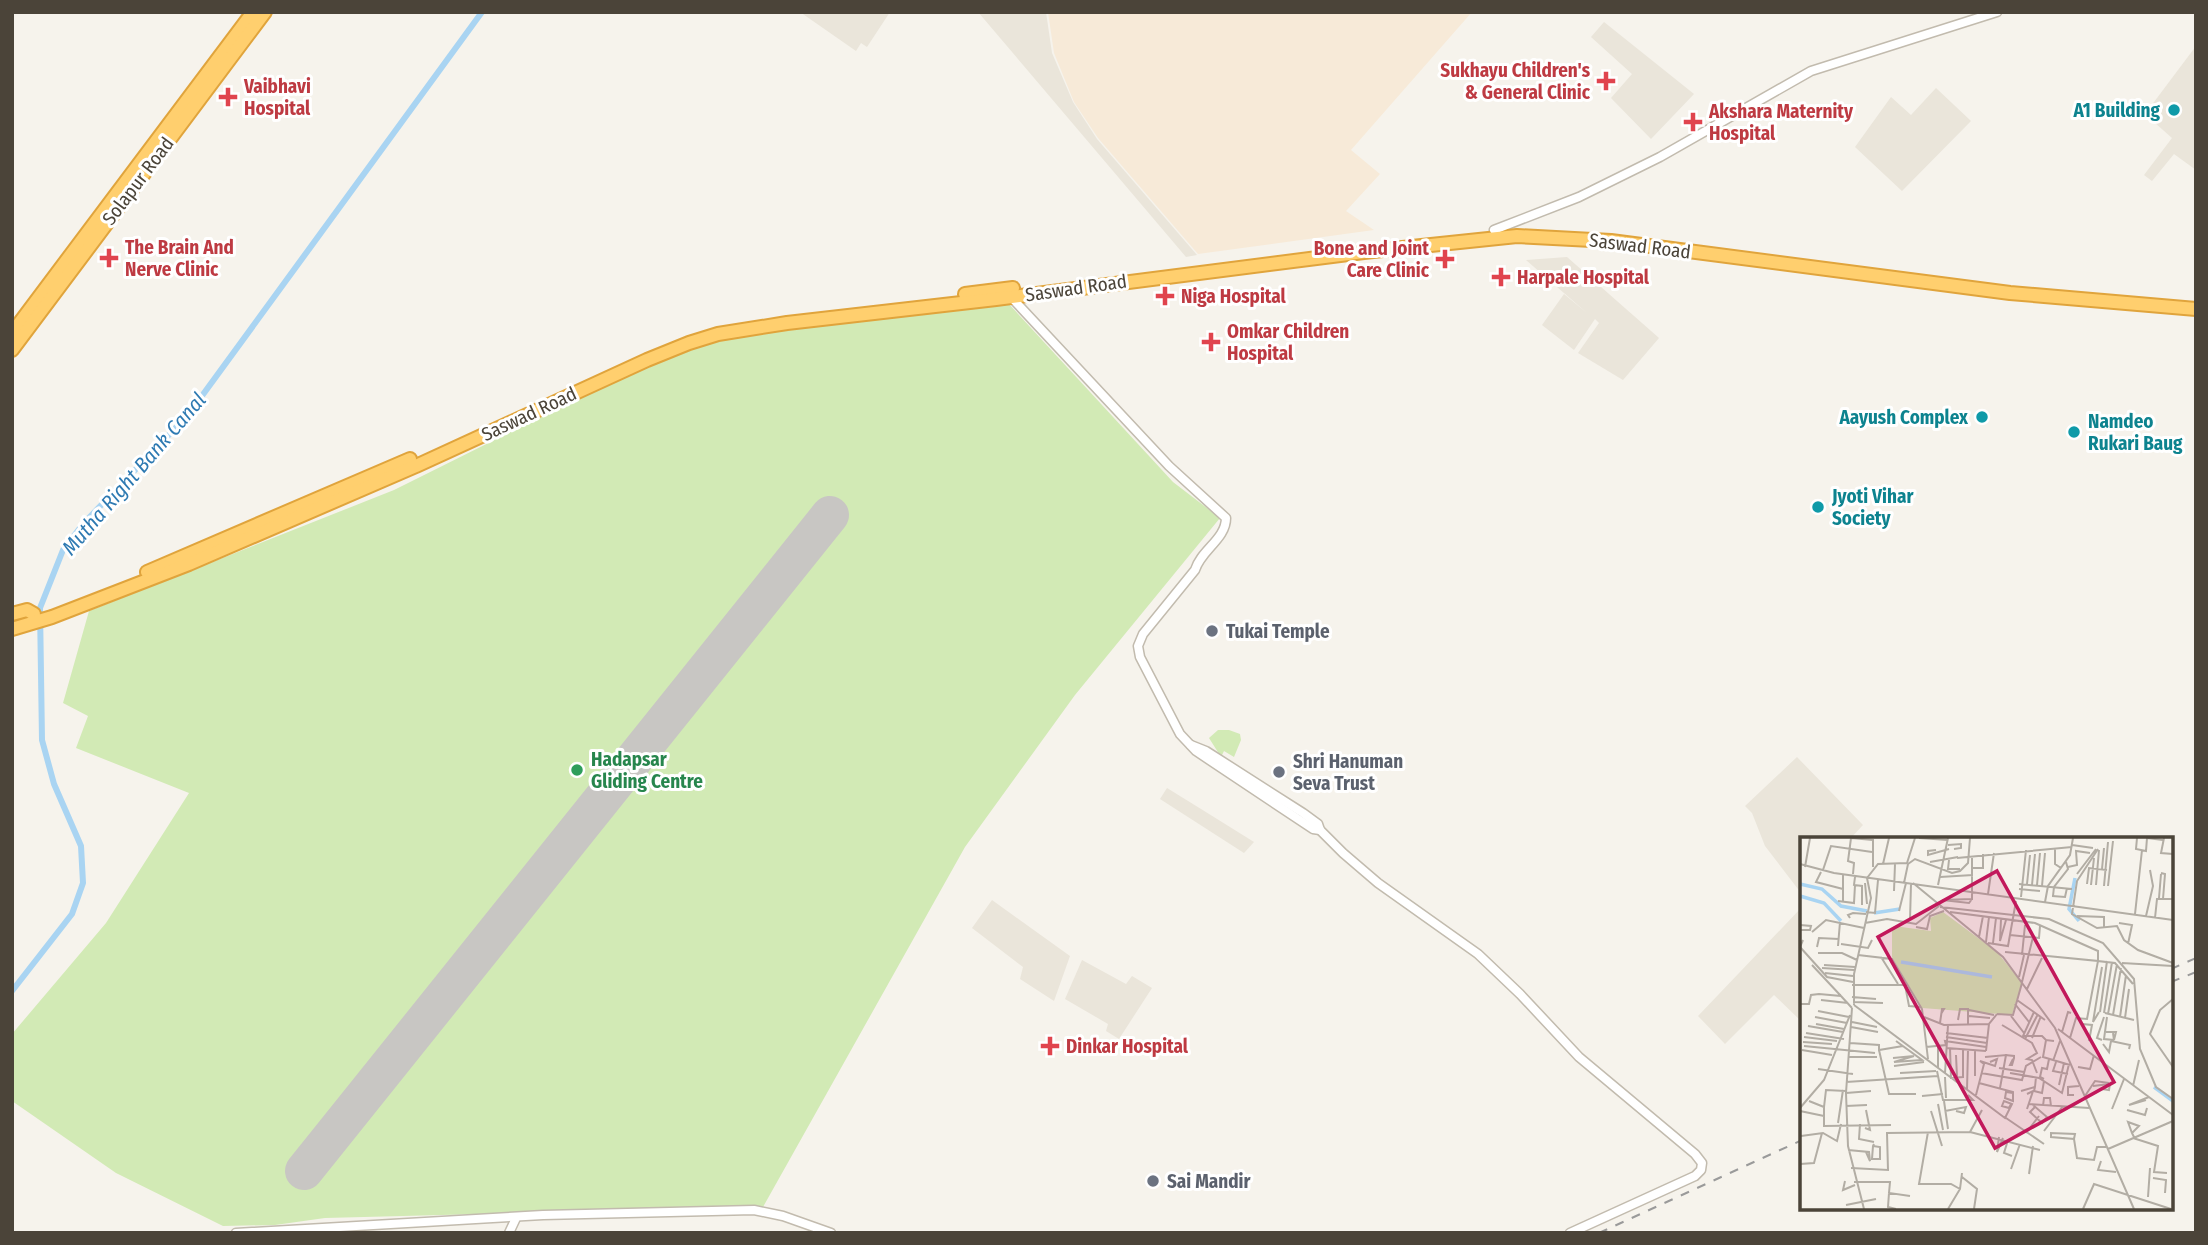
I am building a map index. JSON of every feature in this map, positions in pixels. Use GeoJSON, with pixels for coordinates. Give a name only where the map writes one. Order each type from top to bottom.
{"type":"FeatureCollection","features":[{"type":"Feature","properties":{"kind":"highway","name":"Solapur Road"},"geometry":{"type":"LineString","coordinates":[[12,333],[253,12]]}},
{"type":"Feature","properties":{"kind":"highway","name":"Solapur Road"},"geometry":{"type":"LineString","coordinates":[[12,350],[265,12]]}},
{"type":"Feature","properties":{"kind":"highway"},"geometry":{"type":"LineString","coordinates":[[1494,230],[1517,236]]}},
{"type":"Feature","properties":{"kind":"highway","name":"Saswad Road"},"geometry":{"type":"LineString","coordinates":[[49,613],[412,459],[643,352],[716,326],[786,314],[1494,230]]}},
{"type":"Feature","properties":{"kind":"highway","name":"Saswad Road"},"geometry":{"type":"LineString","coordinates":[[12,629],[25,617],[49,613],[189,564],[416,466],[689,343],[718,334],[787,323],[1377,250],[1517,236],[1611,241],[1975,289],[2196,309]]}},
{"type":"Feature","properties":{"kind":"street"},"geometry":{"type":"LineString","coordinates":[[1494,230],[1579,197],[1660,158],[1811,71],[1995,13]]}},
{"type":"Feature","properties":{"kind":"street"},"geometry":{"type":"LineString","coordinates":[[1011,297],[1169,466],[1226,518],[1223,532],[1144,626],[1138,646],[1140,657],[1180,734],[1196,751],[1252,784],[1313,828],[1320,830],[1378,883],[1466,944],[1488,963],[1572,1050],[1702,1163],[1701,1170],[1695,1176],[1570,1233]]}},
{"type":"Feature","properties":{"kind":"street"},"geometry":{"type":"LineString","coordinates":[[236,1233],[610,1213],[754,1210],[783,1216],[831,1233]]}},
{"type":"Feature","properties":{"kind":"street"},"geometry":{"type":"LineString","coordinates":[[509,1233],[516,1218]]}},
{"type":"Feature","properties":{"kind":"shaded area"},"geometry":{"type":"Polygon","coordinates":[[[800,12],[890,12],[867,47],[861,43],[856,51],[800,12]]]}},
{"type":"Feature","properties":{"kind":"shaded area"},"geometry":{"type":"Polygon","coordinates":[[[978,12],[1046,12],[1052,53],[1073,102],[1097,139],[1197,255],[1186,257],[978,12]]]}},
{"type":"Feature","properties":{"kind":"shaded area"},"geometry":{"type":"Polygon","coordinates":[[[1048,12],[1472,12],[1351,150],[1380,174],[1346,211],[1374,230],[1198,254],[1098,138],[1074,102],[1054,53],[1048,12]]]}},
{"type":"Feature","properties":{"kind":"shaded area"},"geometry":{"type":"Polygon","coordinates":[[[1604,22],[1694,94],[1651,139],[1611,98],[1632,74],[1591,37],[1604,22]]]}},
{"type":"Feature","properties":{"kind":"shaded area"},"geometry":{"type":"Polygon","coordinates":[[[2196,46],[2196,170],[2174,154],[2152,181],[2144,175],[2172,138],[2145,114],[2196,46]]]}},
{"type":"Feature","properties":{"kind":"shaded area"},"geometry":{"type":"Polygon","coordinates":[[[1936,88],[1971,121],[1902,191],[1855,147],[1891,97],[1911,115],[1936,88]]]}},
{"type":"Feature","properties":{"kind":"shaded area"},"geometry":{"type":"Polygon","coordinates":[[[1567,257],[1659,338],[1623,380],[1578,353],[1599,323],[1595,319],[1574,350],[1542,325],[1564,294],[1587,313],[1526,260],[1567,257]]]}},
{"type":"Feature","properties":{"kind":"shaded area"},"geometry":{"type":"Polygon","coordinates":[[[1797,757],[1863,825],[1852,837],[1800,837],[1800,892],[1765,846],[1752,813],[1745,806],[1797,757]]]}},
{"type":"Feature","properties":{"kind":"shaded area"},"geometry":{"type":"Polygon","coordinates":[[[1167,788],[1254,842],[1244,853],[1160,799],[1167,788]]]}},
{"type":"Feature","properties":{"kind":"shaded area"},"geometry":{"type":"Polygon","coordinates":[[[992,900],[1070,956],[1054,1001],[1020,979],[1023,967],[972,928],[992,900]]]}},
{"type":"Feature","properties":{"kind":"shaded area"},"geometry":{"type":"Polygon","coordinates":[[[1800,909],[1800,1020],[1774,995],[1725,1044],[1698,1016],[1800,909]]]}},
{"type":"Feature","properties":{"kind":"shaded area"},"geometry":{"type":"Polygon","coordinates":[[[1082,960],[1126,984],[1132,976],[1152,988],[1119,1039],[1106,1031],[1108,1024],[1065,999],[1082,960]]]}},
{"type":"Feature","properties":{"kind":"green space","name":"Hadapsar Gliding Centre"},"geometry":{"type":"Polygon","coordinates":[[[1008,303],[1173,482],[1220,518],[1075,695],[965,847],[763,1207],[325,1218],[275,1225],[223,1226],[116,1173],[12,1101],[12,1034],[106,923],[189,793],[76,748],[88,716],[63,703],[89,611],[394,490],[649,363],[702,344],[782,326],[1008,303]]]}},
{"type":"Feature","properties":{"kind":"green space"},"geometry":{"type":"Polygon","coordinates":[[[1218,730],[1240,734],[1241,740],[1234,757],[1224,751],[1221,757],[1209,738],[1218,730]]]}},
{"type":"Feature","properties":{"kind":"waterway","name":"Mutha Right Bank Canal"},"geometry":{"type":"LineString","coordinates":[[12,991],[72,914],[83,883],[81,846],[54,784],[42,740],[40,608],[63,550],[83,524],[188,415],[482,12]]}},
{"type":"Feature","properties":{"kind":"runway"},"geometry":{"type":"LineString","coordinates":[[304,1171],[830,515]]}},
{"type":"Feature","properties":{"kind":"railway"},"geometry":{"type":"LineString","coordinates":[[2173,968],[2196,958]]}},
{"type":"Feature","properties":{"kind":"railway"},"geometry":{"type":"LineString","coordinates":[[2173,981],[2196,972]]}},
{"type":"Feature","properties":{"kind":"railway"},"geometry":{"type":"LineString","coordinates":[[1599,1233],[1800,1141]]}},
{"type":"Feature","properties":{"kind":"place","name":"Sukhayu Children's & General Clinic"},"geometry":{"type":"Point","coordinates":[1606,81]}},
{"type":"Feature","properties":{"kind":"place","name":"Vaibhavi Hospital"},"geometry":{"type":"Point","coordinates":[228,97]}},
{"type":"Feature","properties":{"kind":"place","name":"A1 Building"},"geometry":{"type":"Point","coordinates":[2174,110]}},
{"type":"Feature","properties":{"kind":"place","name":"Akshara Maternity Hospital"},"geometry":{"type":"Point","coordinates":[1693,122]}},
{"type":"Feature","properties":{"kind":"place","name":"The Brain And Nerve Clinic"},"geometry":{"type":"Point","coordinates":[109,258]}},
{"type":"Feature","properties":{"kind":"place","name":"Bone and Joint Care Clinic"},"geometry":{"type":"Point","coordinates":[1445,259]}},
{"type":"Feature","properties":{"kind":"place","name":"Harpale Hospital"},"geometry":{"type":"Point","coordinates":[1501,277]}},
{"type":"Feature","properties":{"kind":"place","name":"Niga Hospital"},"geometry":{"type":"Point","coordinates":[1165,296]}},
{"type":"Feature","properties":{"kind":"place","name":"Omkar Children Hospital"},"geometry":{"type":"Point","coordinates":[1211,342]}},
{"type":"Feature","properties":{"kind":"place","name":"Aayush Complex"},"geometry":{"type":"Point","coordinates":[1982,417]}},
{"type":"Feature","properties":{"kind":"place","name":"Namdeo Rukari Baug"},"geometry":{"type":"Point","coordinates":[2074,432]}},
{"type":"Feature","properties":{"kind":"place","name":"Jyoti Vihar Society"},"geometry":{"type":"Point","coordinates":[1818,507]}},
{"type":"Feature","properties":{"kind":"place","name":"Tukai Temple"},"geometry":{"type":"Point","coordinates":[1212,631]}},
{"type":"Feature","properties":{"kind":"place","name":"Hadapsar Gliding Centre"},"geometry":{"type":"Point","coordinates":[577,770]}},
{"type":"Feature","properties":{"kind":"place","name":"Shri Hanuman Seva Trust"},"geometry":{"type":"Point","coordinates":[1279,772]}},
{"type":"Feature","properties":{"kind":"place","name":"Dinkar Hospital"},"geometry":{"type":"Point","coordinates":[1050,1046]}},
{"type":"Feature","properties":{"kind":"place","name":"Sai Mandir"},"geometry":{"type":"Point","coordinates":[1153,1181]}}]}
